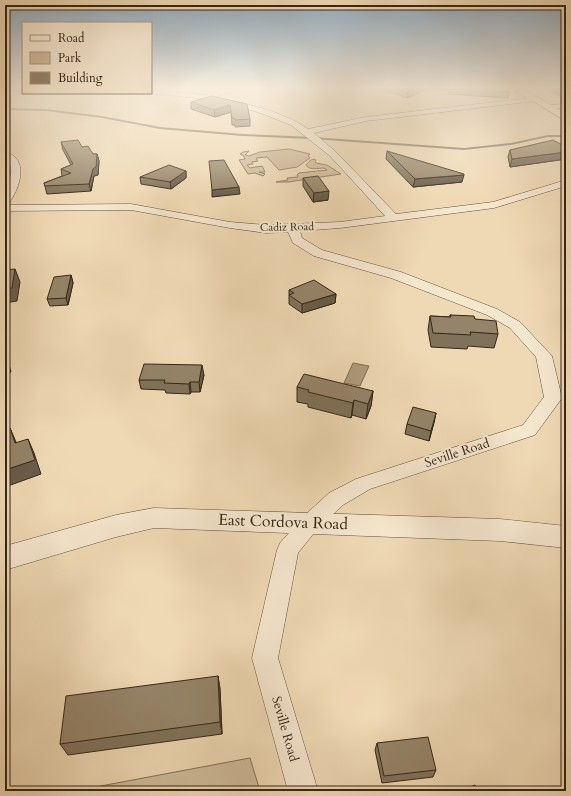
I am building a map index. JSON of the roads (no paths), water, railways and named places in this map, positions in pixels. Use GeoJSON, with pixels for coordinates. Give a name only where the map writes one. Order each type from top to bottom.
{"type":"FeatureCollection","features":[{"type":"Feature","properties":{"kind":"street"},"geometry":{"type":"LineString","coordinates":[[297,125],[333,154],[393,218]]}},
{"type":"Feature","properties":{"kind":"street"},"geometry":{"type":"LineString","coordinates":[[307,132],[338,125]]}},
{"type":"Feature","properties":{"kind":"street"},"geometry":{"type":"LineString","coordinates":[[5,155],[13,161],[17,167],[18,173],[5,202]]}},
{"type":"Feature","properties":{"kind":"street","name":"Cadiz Road"},"geometry":{"type":"LineString","coordinates":[[5,208],[131,207],[230,225],[266,228],[293,228],[393,218],[494,205],[566,183]]}},
{"type":"Feature","properties":{"kind":"street","name":"Seville Road"},"geometry":{"type":"LineString","coordinates":[[293,228],[297,240],[318,253],[396,275],[492,312],[515,325],[544,356],[553,398],[529,430],[363,484],[336,499],[311,522],[288,550],[265,658],[303,791]]}},
{"type":"Feature","properties":{"kind":"street","name":"East Cordova Road"},"geometry":{"type":"LineString","coordinates":[[5,558],[116,526],[154,518],[311,522],[500,530],[566,537]]}},
{"type":"Feature","properties":{"kind":"waterway"},"geometry":{"type":"LineString","coordinates":[[145,125],[160,128],[243,135],[313,138],[464,149],[511,144],[548,136],[566,136]]}}]}
